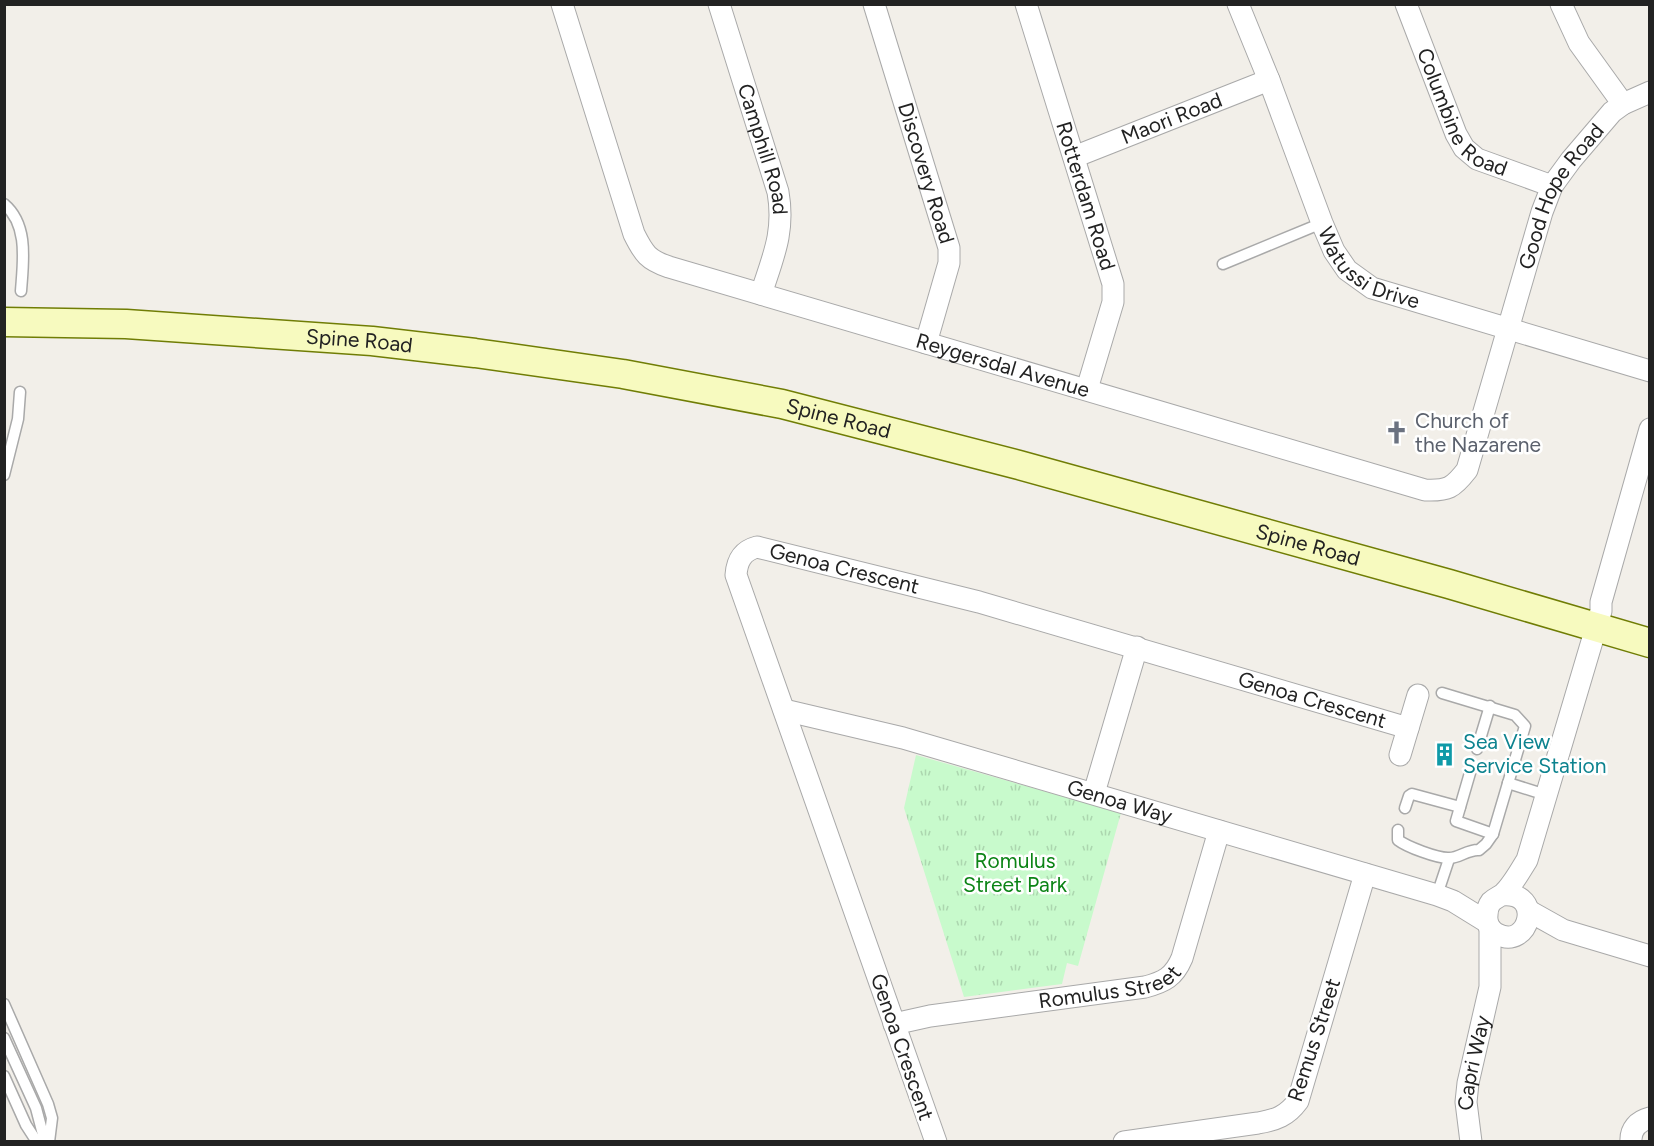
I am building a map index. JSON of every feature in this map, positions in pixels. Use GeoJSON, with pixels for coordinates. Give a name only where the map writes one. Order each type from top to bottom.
{"type":"FeatureCollection","features":[{"type":"Feature","properties":{"kind":"main road","name":"Spine Road"},"geometry":{"type":"LineString","coordinates":[[4,322],[126,324],[372,341],[623,374],[782,404],[1019,465],[1449,584],[1650,643]]}},
{"type":"Feature","properties":{"kind":"street","name":"Reygersdal Avenue"},"geometry":{"type":"LineString","coordinates":[[562,4],[634,234],[645,254],[660,264],[1425,490],[1442,491],[1451,488],[1467,470],[1508,328]]}},
{"type":"Feature","properties":{"kind":"street","name":"Camphill Road"},"geometry":{"type":"LineString","coordinates":[[719,4],[778,192],[782,213],[780,231],[761,294]]}},
{"type":"Feature","properties":{"kind":"street","name":"Discovery Road"},"geometry":{"type":"LineString","coordinates":[[874,4],[949,248],[950,263],[926,343]]}},
{"type":"Feature","properties":{"kind":"street","name":"Rotterdam Road"},"geometry":{"type":"LineString","coordinates":[[1026,4],[1113,284],[1113,302],[1087,390]]}},
{"type":"Feature","properties":{"kind":"street","name":"Watussi Drive"},"geometry":{"type":"LineString","coordinates":[[1238,4],[1269,80],[1322,224],[1347,270],[1372,288],[1650,371]]}},
{"type":"Feature","properties":{"kind":"street","name":"Columbine Road"},"geometry":{"type":"LineString","coordinates":[[1406,4],[1456,134],[1464,148],[1469,154],[1487,164],[1552,186]]}},
{"type":"Feature","properties":{"kind":"street"},"geometry":{"type":"LineString","coordinates":[[1561,4],[1579,43],[1623,104]]}},
{"type":"Feature","properties":{"kind":"street","name":"Maori Road"},"geometry":{"type":"LineString","coordinates":[[1074,157],[1269,80]]}},
{"type":"Feature","properties":{"kind":"street","name":"Good Hope Road"},"geometry":{"type":"LineString","coordinates":[[1508,328],[1552,186],[1600,127],[1623,104],[1650,92]]}},
{"type":"Feature","properties":{"kind":"street","name":"Capri Way"},"geometry":{"type":"LineString","coordinates":[[1471,1142],[1466,1102],[1467,1083],[1490,987],[1524,920],[1527,860],[1596,628],[1601,602],[1650,429]]}},
{"type":"Feature","properties":{"kind":"street","name":"Genoa Crescent"},"geometry":{"type":"LineString","coordinates":[[936,1142],[736,575],[736,567],[742,554],[757,547],[979,602],[1408,728]]}},
{"type":"Feature","properties":{"kind":"street"},"geometry":{"type":"LineString","coordinates":[[1094,793],[1137,647]]}},
{"type":"Feature","properties":{"kind":"street"},"geometry":{"type":"LineString","coordinates":[[1400,755],[1418,695]]}},
{"type":"Feature","properties":{"kind":"street","name":"Genoa Way"},"geometry":{"type":"LineString","coordinates":[[784,711],[903,738],[1445,898],[1489,925]]}},
{"type":"Feature","properties":{"kind":"street","name":"Romulus Street"},"geometry":{"type":"LineString","coordinates":[[894,1024],[930,1016],[1162,983],[1178,969],[1219,831]]}},
{"type":"Feature","properties":{"kind":"street","name":"Capri Way"},"geometry":{"type":"LineString","coordinates":[[1498,897],[1527,860]]}},
{"type":"Feature","properties":{"kind":"street","name":"Remus Street"},"geometry":{"type":"LineString","coordinates":[[1124,1142],[1277,1120],[1290,1112],[1298,1101],[1365,874]]}},
{"type":"Feature","properties":{"kind":"street"},"geometry":{"type":"LineString","coordinates":[[1516,896],[1524,920],[1505,936],[1489,925],[1487,910],[1498,897],[1516,896]]}},
{"type":"Feature","properties":{"kind":"street","name":"Genoa Way"},"geometry":{"type":"LineString","coordinates":[[1445,898],[1498,897]]}},
{"type":"Feature","properties":{"kind":"street"},"geometry":{"type":"LineString","coordinates":[[1524,920],[1650,956]]}},
{"type":"Feature","properties":{"kind":"street","name":"Capri Way"},"geometry":{"type":"LineString","coordinates":[[1489,925],[1490,987]]}},
{"type":"Feature","properties":{"kind":"street"},"geometry":{"type":"LineString","coordinates":[[1631,1142],[1630,1137],[1637,1124],[1650,1118]]}},
{"type":"Feature","properties":{"kind":"lane"},"geometry":{"type":"LineString","coordinates":[[4,204],[15,215],[20,225],[23,253],[21,291]]}},
{"type":"Feature","properties":{"kind":"lane"},"geometry":{"type":"LineString","coordinates":[[1223,264],[1322,224]]}},
{"type":"Feature","properties":{"kind":"lane"},"geometry":{"type":"LineString","coordinates":[[4,475],[18,419],[20,392]]}},
{"type":"Feature","properties":{"kind":"lane"},"geometry":{"type":"LineString","coordinates":[[1398,830],[1398,840],[1406,846],[1449,859],[1473,849],[1479,850],[1493,834],[1525,726],[1515,715],[1442,693]]}},
{"type":"Feature","properties":{"kind":"lane"},"geometry":{"type":"LineString","coordinates":[[1477,749],[1490,706]]}},
{"type":"Feature","properties":{"kind":"lane"},"geometry":{"type":"LineString","coordinates":[[1472,766],[1456,819],[1458,823],[1493,834]]}},
{"type":"Feature","properties":{"kind":"lane"},"geometry":{"type":"LineString","coordinates":[[1508,783],[1546,795]]}},
{"type":"Feature","properties":{"kind":"lane"},"geometry":{"type":"LineString","coordinates":[[1404,808],[1412,794],[1460,807]]}},
{"type":"Feature","properties":{"kind":"lane"},"geometry":{"type":"LineString","coordinates":[[1445,898],[1449,859]]}},
{"type":"Feature","properties":{"kind":"lane"},"geometry":{"type":"LineString","coordinates":[[4,1004],[48,1104],[52,1118],[49,1142]]}},
{"type":"Feature","properties":{"kind":"lane"},"geometry":{"type":"LineString","coordinates":[[4,1038],[36,1108],[45,1142]]}},
{"type":"Feature","properties":{"kind":"lane"},"geometry":{"type":"LineString","coordinates":[[4,1076],[26,1125],[37,1142]]}},
{"type":"Feature","properties":{"kind":"green space","name":"Romulus Street Park"},"geometry":{"type":"Polygon","coordinates":[[[916,755],[1121,813],[1078,966],[1067,963],[1062,984],[964,997],[904,808],[916,755]]]}},
{"type":"Feature","properties":{"kind":"place","name":"Church of the Nazarene"},"geometry":{"type":"Point","coordinates":[1397,433]}},
{"type":"Feature","properties":{"kind":"place","name":"Sea View Service Station"},"geometry":{"type":"Point","coordinates":[1445,754]}}]}
